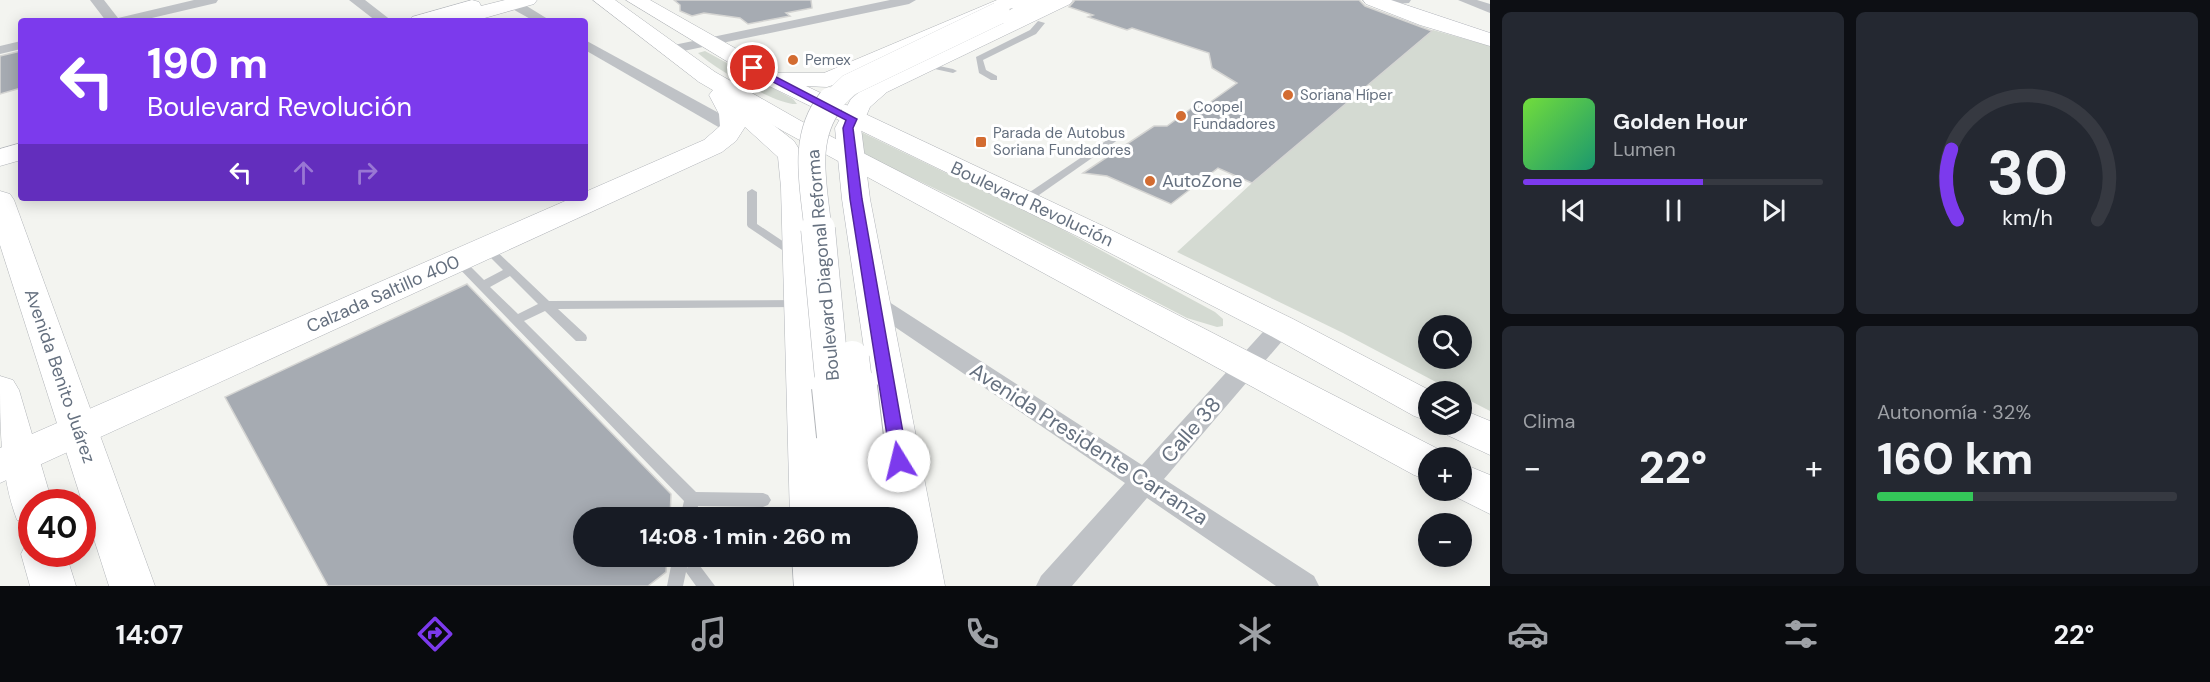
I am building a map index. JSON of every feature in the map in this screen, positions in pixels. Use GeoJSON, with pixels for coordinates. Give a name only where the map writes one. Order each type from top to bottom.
{"type":"FeatureCollection","features":[{"type":"Feature","properties":{"kind":"main road"},"geometry":{"type":"LineString","coordinates":[[429,18],[491,0]]}},
{"type":"Feature","properties":{"kind":"main road"},"geometry":{"type":"LineString","coordinates":[[603,0],[705,76],[785,147],[791,157],[795,186],[811,507]]}},
{"type":"Feature","properties":{"kind":"main road","name":"Boulevard Revolución"},"geometry":{"type":"LineString","coordinates":[[636,0],[705,76],[769,77],[1281,327],[1418,401]]}},
{"type":"Feature","properties":{"kind":"main road"},"geometry":{"type":"LineString","coordinates":[[769,77],[818,81],[994,7],[1014,7],[1047,0]]}},
{"type":"Feature","properties":{"kind":"main road"},"geometry":{"type":"LineString","coordinates":[[922,586],[856,199],[848,128],[860,104],[888,82],[1063,0]]}},
{"type":"Feature","properties":{"kind":"main road"},"geometry":{"type":"LineString","coordinates":[[461,18],[520,1]]}},
{"type":"Feature","properties":{"kind":"main road"},"geometry":{"type":"LineString","coordinates":[[1382,1],[1427,21],[1490,40]]}},
{"type":"Feature","properties":{"kind":"main road","name":"Boulevard Diagonal Reforma"},"geometry":{"type":"LineString","coordinates":[[844,507],[850,437],[830,186],[828,142],[830,129],[835,115],[845,101],[860,89],[1014,7]]}},
{"type":"Feature","properties":{"kind":"main road"},"geometry":{"type":"LineString","coordinates":[[857,66],[848,75],[856,82],[888,82]]}},
{"type":"Feature","properties":{"kind":"main road"},"geometry":{"type":"LineString","coordinates":[[705,76],[727,77],[784,106],[852,119]]}},
{"type":"Feature","properties":{"kind":"main road"},"geometry":{"type":"LineString","coordinates":[[705,76],[851,157],[1418,458]]}},
{"type":"Feature","properties":{"kind":"main road","name":"Calzada Saltillo 400"},"geometry":{"type":"LineString","coordinates":[[9,462],[713,146],[726,138],[705,76]]}},
{"type":"Feature","properties":{"kind":"main road"},"geometry":{"type":"LineString","coordinates":[[0,146],[18,141]]}},
{"type":"Feature","properties":{"kind":"main road"},"geometry":{"type":"LineString","coordinates":[[0,158],[18,152]]}},
{"type":"Feature","properties":{"kind":"main road"},"geometry":{"type":"LineString","coordinates":[[795,186],[823,180],[839,184],[850,190],[856,199]]}},
{"type":"Feature","properties":{"kind":"main road","name":"Avenida Benito Juárez"},"geometry":{"type":"LineString","coordinates":[[0,200],[132,586]]}},
{"type":"Feature","properties":{"kind":"main road"},"geometry":{"type":"LineString","coordinates":[[0,390],[9,462],[23,489]]}},
{"type":"Feature","properties":{"kind":"main road"},"geometry":{"type":"LineString","coordinates":[[1472,430],[1490,439]]}},
{"type":"Feature","properties":{"kind":"main road","name":"Boulevard Diagonal Reforma"},"geometry":{"type":"LineString","coordinates":[[850,437],[868,507]]}},
{"type":"Feature","properties":{"kind":"main road"},"geometry":{"type":"LineString","coordinates":[[1472,486],[1490,496]]}},
{"type":"Feature","properties":{"kind":"main road"},"geometry":{"type":"LineString","coordinates":[[816,567],[817,586]]}},
{"type":"Feature","properties":{"kind":"main road"},"geometry":{"type":"LineString","coordinates":[[847,567],[849,586]]}},
{"type":"Feature","properties":{"kind":"main road"},"geometry":{"type":"LineString","coordinates":[[877,567],[880,586]]}},
{"type":"Feature","properties":{"kind":"street"},"geometry":{"type":"LineString","coordinates":[[97,0],[111,18]]}},
{"type":"Feature","properties":{"kind":"street"},"geometry":{"type":"LineString","coordinates":[[135,18],[211,0]]}},
{"type":"Feature","properties":{"kind":"street"},"geometry":{"type":"LineString","coordinates":[[356,0],[381,18]]}},
{"type":"Feature","properties":{"kind":"street"},"geometry":{"type":"LineString","coordinates":[[588,45],[705,76],[909,0]]}},
{"type":"Feature","properties":{"kind":"street"},"geometry":{"type":"LineString","coordinates":[[1382,1],[1404,0]]}},
{"type":"Feature","properties":{"kind":"street"},"geometry":{"type":"LineString","coordinates":[[1465,0],[1490,9]]}},
{"type":"Feature","properties":{"kind":"street"},"geometry":{"type":"LineString","coordinates":[[520,1],[540,18]]}},
{"type":"Feature","properties":{"kind":"street"},"geometry":{"type":"LineString","coordinates":[[0,50],[18,46]]}},
{"type":"Feature","properties":{"kind":"street","name":"Avenida Presidente Carranza"},"geometry":{"type":"LineString","coordinates":[[875,303],[1303,586]]}},
{"type":"Feature","properties":{"kind":"street","name":"Calle 38"},"geometry":{"type":"LineString","coordinates":[[1052,586],[1281,327]]}},
{"type":"Feature","properties":{"kind":"lane"},"geometry":{"type":"LineString","coordinates":[[994,78],[982,71],[980,59],[1033,32],[1041,23]]}},
{"type":"Feature","properties":{"kind":"lane"},"geometry":{"type":"LineString","coordinates":[[924,64],[953,72]]}},
{"type":"Feature","properties":{"kind":"lane"},"geometry":{"type":"LineString","coordinates":[[1025,200],[1119,135]]}},
{"type":"Feature","properties":{"kind":"lane"},"geometry":{"type":"LineString","coordinates":[[752,192],[752,225],[799,256]]}},
{"type":"Feature","properties":{"kind":"lane"},"geometry":{"type":"LineString","coordinates":[[486,247],[581,338]]}},
{"type":"Feature","properties":{"kind":"lane"},"geometry":{"type":"LineString","coordinates":[[457,261],[692,499],[763,500]]}},
{"type":"Feature","properties":{"kind":"lane"},"geometry":{"type":"LineString","coordinates":[[483,286],[511,271]]}},
{"type":"Feature","properties":{"kind":"lane"},"geometry":{"type":"LineString","coordinates":[[516,320],[546,305],[801,303]]}},
{"type":"Feature","properties":{"kind":"lane"},"geometry":{"type":"LineString","coordinates":[[690,507],[692,499]]}},
{"type":"Feature","properties":{"kind":"lane"},"geometry":{"type":"LineString","coordinates":[[675,585],[679,567]]}},
{"type":"Feature","properties":{"kind":"lane"},"geometry":{"type":"LineString","coordinates":[[694,571],[707,586]]}},
{"type":"Feature","properties":{"kind":"shaded area"},"geometry":{"type":"Polygon","coordinates":[[[1433,30],[1490,46],[1490,411],[1472,402],[1472,381],[1434,381],[1343,333],[1177,252],[1252,183],[1433,30]]]}},
{"type":"Feature","properties":{"kind":"shaded area"},"geometry":{"type":"Polygon","coordinates":[[[705,51],[793,99],[797,104],[775,99],[730,76],[698,53],[705,51]]]}},
{"type":"Feature","properties":{"kind":"shaded area"},"geometry":{"type":"Polygon","coordinates":[[[853,128],[1056,226],[1215,312],[1223,319],[1223,326],[1217,327],[1187,318],[961,201],[860,153],[853,128]]]}},
{"type":"Feature","properties":{"kind":"building"},"geometry":{"type":"Polygon","coordinates":[[[674,0],[811,0],[812,8],[786,13],[790,16],[748,24],[740,18],[704,13],[692,16],[680,11],[680,5],[674,0]]]}},
{"type":"Feature","properties":{"kind":"building","name":"Soriana Híper"},"geometry":{"type":"Polygon","coordinates":[[[1075,0],[1359,0],[1365,6],[1432,31],[1252,183],[1218,168],[1171,204],[1107,176],[1083,173],[1154,126],[1167,126],[1196,105],[1202,108],[1237,83],[1212,68],[1209,53],[1132,28],[1127,30],[1088,17],[1093,15],[1069,7],[1075,0]]]}},
{"type":"Feature","properties":{"kind":"building"},"geometry":{"type":"Polygon","coordinates":[[[18,52],[18,89],[0,94],[0,56],[18,52]]]}},
{"type":"Feature","properties":{"kind":"building"},"geometry":{"type":"Polygon","coordinates":[[[467,284],[671,494],[670,507],[573,507],[573,567],[666,567],[666,572],[648,586],[328,586],[225,397],[467,284]]]}},
{"type":"Feature","properties":{"kind":"place","name":"Pemex"},"geometry":{"type":"Point","coordinates":[793,60]}},
{"type":"Feature","properties":{"kind":"place","name":"Soriana Híper"},"geometry":{"type":"Point","coordinates":[1288,95]}},
{"type":"Feature","properties":{"kind":"place","name":"Coopel Fundadores"},"geometry":{"type":"Point","coordinates":[1181,116]}},
{"type":"Feature","properties":{"kind":"place","name":"Parada de Autobus Soriana Fundadores"},"geometry":{"type":"Point","coordinates":[981,142]}},
{"type":"Feature","properties":{"kind":"place","name":"AutoZone"},"geometry":{"type":"Point","coordinates":[1150,181]}},
{"type":"Feature","properties":{"kind":"route"},"geometry":{"type":"LineString","coordinates":[[753,68],[852,119],[848,128],[856,199],[875,303],[899,461]]}}]}
